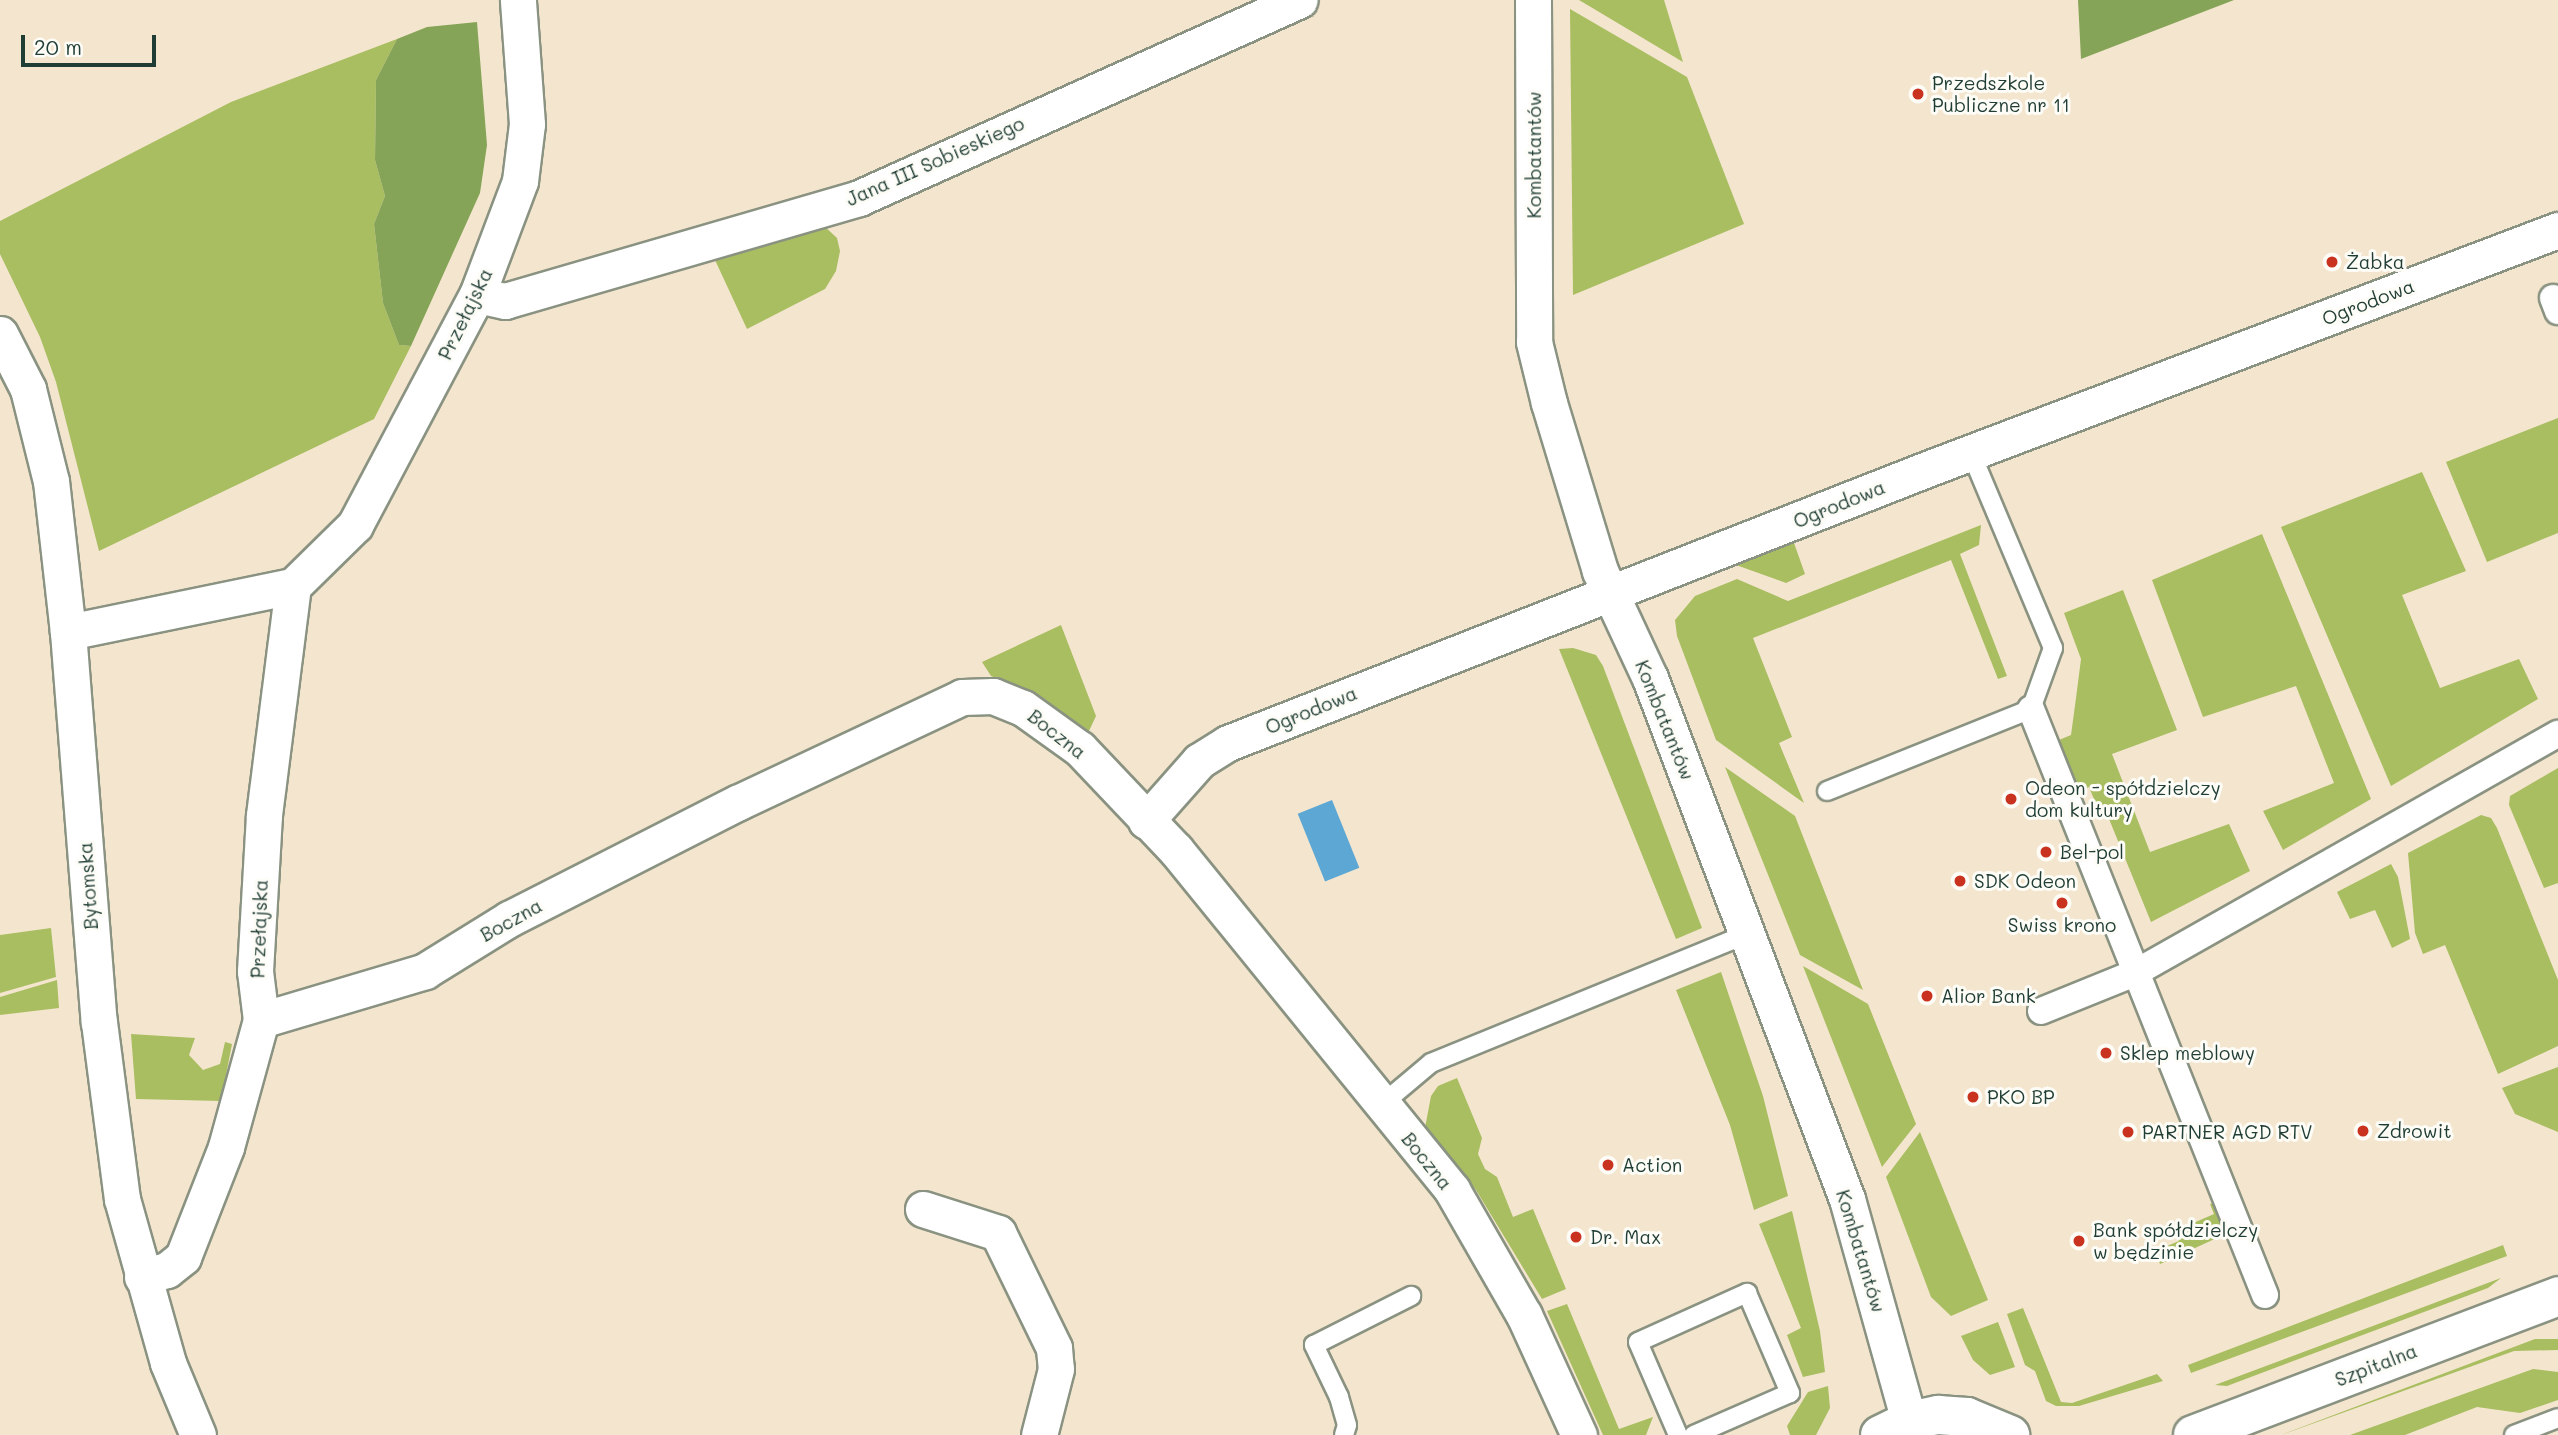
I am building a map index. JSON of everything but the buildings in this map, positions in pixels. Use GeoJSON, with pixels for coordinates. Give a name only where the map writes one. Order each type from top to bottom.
{"type":"FeatureCollection","features":[{"type":"Feature","properties":{"kind":"street","name":"Przełajska"},"geometry":{"type":"LineString","coordinates":[[142,1277],[171,1269],[183,1257],[226,1147],[261,1020],[256,971],[264,815],[293,586],[355,525],[477,295],[520,181],[527,99],[518,0]]}},
{"type":"Feature","properties":{"kind":"street","name":"Jana III Sobieskiego"},"geometry":{"type":"LineString","coordinates":[[477,295],[505,301],[859,198],[1300,0]]}},
{"type":"Feature","properties":{"kind":"street","name":"Kombatantów"},"geometry":{"type":"LineString","coordinates":[[1533,0],[1534,342],[1579,505],[1612,594],[1650,678],[1749,933],[1847,1199],[1895,1428]]}},
{"type":"Feature","properties":{"kind":"street","name":"Ogrodowa"},"geometry":{"type":"LineString","coordinates":[[1146,821],[1199,761],[1228,743],[1971,453],[2558,230]]}},
{"type":"Feature","properties":{"kind":"street","name":"Bytomska"},"geometry":{"type":"LineString","coordinates":[[0,334],[28,389],[51,481],[68,632],[99,1022],[122,1199],[142,1277],[198,1435]]}},
{"type":"Feature","properties":{"kind":"street"},"geometry":{"type":"LineString","coordinates":[[68,632],[293,586]]}},
{"type":"Feature","properties":{"kind":"street","name":"Boczna"},"geometry":{"type":"LineString","coordinates":[[261,1020],[425,971],[521,913],[737,803],[962,696],[993,696],[1023,708],[1080,749],[1146,821],[1176,849],[1452,1190],[1524,1315],[1578,1435]]}},
{"type":"Feature","properties":{"kind":"street"},"geometry":{"type":"LineString","coordinates":[[2031,709],[2265,1295]]}},
{"type":"Feature","properties":{"kind":"street"},"geometry":{"type":"LineString","coordinates":[[2041,1011],[2135,973],[2558,734]]}},
{"type":"Feature","properties":{"kind":"street"},"geometry":{"type":"LineString","coordinates":[[923,1209],[998,1233],[1054,1348],[1056,1368],[1039,1435]]}},
{"type":"Feature","properties":{"kind":"street","name":"Szpitalna"},"geometry":{"type":"LineString","coordinates":[[2193,1435],[2558,1296]]}},
{"type":"Feature","properties":{"kind":"street"},"geometry":{"type":"LineString","coordinates":[[1895,1428],[1938,1415],[1967,1417],[2010,1435]]}},
{"type":"Feature","properties":{"kind":"lane"},"geometry":{"type":"LineString","coordinates":[[1827,791],[2031,709],[2053,648],[1971,453]]}},
{"type":"Feature","properties":{"kind":"lane"},"geometry":{"type":"LineString","coordinates":[[1381,1105],[1431,1063],[1749,933]]}},
{"type":"Feature","properties":{"kind":"lane"},"geometry":{"type":"LineString","coordinates":[[1678,1435],[1638,1342],[1747,1293],[1790,1393],[1694,1435]]}},
{"type":"Feature","properties":{"kind":"lane"},"geometry":{"type":"LineString","coordinates":[[1344,1435],[1347,1425],[1339,1398],[1314,1345],[1411,1296]]}},
{"type":"Feature","properties":{"kind":"lane"},"geometry":{"type":"LineString","coordinates":[[2514,1435],[2558,1418]]}},
{"type":"Feature","properties":{"kind":"green space"},"geometry":{"type":"Polygon","coordinates":[[[1579,0],[1664,0],[1683,62],[1579,0]]]}},
{"type":"Feature","properties":{"kind":"green space"},"geometry":{"type":"Polygon","coordinates":[[[2078,0],[2234,0],[2081,59],[2078,0]]]}},
{"type":"Feature","properties":{"kind":"green space"},"geometry":{"type":"Polygon","coordinates":[[[1570,9],[1687,77],[1744,224],[1573,295],[1570,9]]]}},
{"type":"Feature","properties":{"kind":"green space"},"geometry":{"type":"Polygon","coordinates":[[[477,22],[487,145],[480,193],[411,346],[399,345],[383,303],[374,224],[385,196],[375,160],[376,80],[397,39],[427,27],[477,22]]]}},
{"type":"Feature","properties":{"kind":"green space"},"geometry":{"type":"Polygon","coordinates":[[[397,39],[376,80],[375,160],[385,196],[374,224],[383,303],[399,345],[411,346],[374,419],[99,551],[56,382],[40,337],[0,254],[0,221],[231,102],[397,39]]]}},
{"type":"Feature","properties":{"kind":"green space"},"geometry":{"type":"Polygon","coordinates":[[[822,224],[837,238],[840,251],[836,271],[825,289],[747,329],[715,260],[822,224]]]}},
{"type":"Feature","properties":{"kind":"green space"},"geometry":{"type":"Polygon","coordinates":[[[2558,418],[2558,533],[2487,562],[2446,462],[2558,418]]]}},
{"type":"Feature","properties":{"kind":"green space"},"geometry":{"type":"Polygon","coordinates":[[[2422,472],[2466,571],[2402,595],[2440,688],[2519,659],[2538,699],[2391,786],[2281,527],[2422,472]]]}},
{"type":"Feature","properties":{"kind":"green space"},"geometry":{"type":"Polygon","coordinates":[[[1981,525],[1979,545],[1960,554],[2007,676],[1998,679],[1951,560],[1753,638],[1792,737],[1779,743],[1804,803],[1716,740],[1677,636],[1675,620],[1695,596],[1737,579],[1788,601],[1981,525]]]}},
{"type":"Feature","properties":{"kind":"green space"},"geometry":{"type":"Polygon","coordinates":[[[2262,534],[2371,799],[2283,850],[2263,811],[2334,783],[2296,686],[2203,717],[2152,580],[2262,534]]]}},
{"type":"Feature","properties":{"kind":"green space"},"geometry":{"type":"Polygon","coordinates":[[[1794,543],[1805,574],[1786,583],[1736,565],[1794,543]]]}},
{"type":"Feature","properties":{"kind":"green space"},"geometry":{"type":"Polygon","coordinates":[[[2123,590],[2177,730],[2112,754],[2150,852],[2229,824],[2250,871],[2151,922],[2107,814],[2101,816],[2089,787],[2069,795],[2047,745],[2071,735],[2076,698],[2081,659],[2064,613],[2123,590]]]}},
{"type":"Feature","properties":{"kind":"green space"},"geometry":{"type":"Polygon","coordinates":[[[1061,625],[1096,716],[1089,731],[1026,690],[991,676],[982,662],[1061,625]]]}},
{"type":"Feature","properties":{"kind":"green space"},"geometry":{"type":"Polygon","coordinates":[[[1573,648],[1596,655],[1603,666],[1702,928],[1676,939],[1559,649],[1573,648]]]}},
{"type":"Feature","properties":{"kind":"green space"},"geometry":{"type":"Polygon","coordinates":[[[1725,767],[1795,816],[1863,990],[1800,955],[1725,767]]]}},
{"type":"Feature","properties":{"kind":"green space"},"geometry":{"type":"Polygon","coordinates":[[[2558,768],[2558,883],[2544,888],[2509,805],[2510,796],[2558,768]]]}},
{"type":"Feature","properties":{"kind":"green space"},"geometry":{"type":"Polygon","coordinates":[[[2481,815],[2491,818],[2497,828],[2558,980],[2558,1046],[2498,1074],[2445,945],[2423,954],[2415,933],[2408,853],[2481,815]]]}},
{"type":"Feature","properties":{"kind":"green space"},"geometry":{"type":"Polygon","coordinates":[[[2391,864],[2398,877],[2410,939],[2392,948],[2375,910],[2350,919],[2337,892],[2391,864]]]}},
{"type":"Feature","properties":{"kind":"green space"},"geometry":{"type":"Polygon","coordinates":[[[51,928],[56,977],[0,993],[0,935],[51,928]]]}},
{"type":"Feature","properties":{"kind":"green space"},"geometry":{"type":"Polygon","coordinates":[[[1803,966],[1868,1004],[1916,1124],[1882,1167],[1803,966]]]}},
{"type":"Feature","properties":{"kind":"green space"},"geometry":{"type":"Polygon","coordinates":[[[1721,972],[1763,1096],[1788,1196],[1754,1210],[1730,1125],[1676,990],[1721,972]]]}},
{"type":"Feature","properties":{"kind":"green space"},"geometry":{"type":"Polygon","coordinates":[[[57,980],[59,1008],[0,1015],[0,997],[57,980]]]}},
{"type":"Feature","properties":{"kind":"green space"},"geometry":{"type":"Polygon","coordinates":[[[131,1034],[195,1038],[189,1055],[203,1070],[220,1064],[225,1042],[232,1044],[221,1101],[136,1099],[131,1034]]]}},
{"type":"Feature","properties":{"kind":"green space"},"geometry":{"type":"Polygon","coordinates":[[[2558,1067],[2558,1132],[2515,1114],[2502,1088],[2558,1067]]]}},
{"type":"Feature","properties":{"kind":"green space"},"geometry":{"type":"Polygon","coordinates":[[[1457,1078],[1482,1138],[1478,1154],[1485,1169],[1497,1177],[1513,1217],[1533,1209],[1566,1289],[1542,1299],[1476,1190],[1425,1128],[1431,1096],[1438,1086],[1457,1078]]]}},
{"type":"Feature","properties":{"kind":"green space"},"geometry":{"type":"Polygon","coordinates":[[[1920,1132],[1988,1300],[1951,1316],[1931,1297],[1886,1177],[1920,1132]]]}},
{"type":"Feature","properties":{"kind":"green space"},"geometry":{"type":"Polygon","coordinates":[[[2220,1202],[2230,1232],[2160,1264],[2155,1251],[2179,1241],[2175,1231],[2214,1214],[2210,1204],[2220,1202]]]}},
{"type":"Feature","properties":{"kind":"green space"},"geometry":{"type":"Polygon","coordinates":[[[1792,1211],[1820,1331],[1825,1372],[1803,1377],[1787,1335],[1801,1328],[1759,1224],[1792,1211]]]}},
{"type":"Feature","properties":{"kind":"green space"},"geometry":{"type":"Polygon","coordinates":[[[2503,1245],[2507,1256],[2191,1373],[2188,1365],[2503,1245]]]}},
{"type":"Feature","properties":{"kind":"green space"},"geometry":{"type":"Polygon","coordinates":[[[2501,1278],[2488,1288],[2227,1386],[2215,1385],[2501,1278]]]}},
{"type":"Feature","properties":{"kind":"green space"},"geometry":{"type":"Polygon","coordinates":[[[1567,1304],[1619,1429],[1653,1417],[1646,1435],[1603,1435],[1547,1311],[1567,1304]]]}},
{"type":"Feature","properties":{"kind":"green space"},"geometry":{"type":"Polygon","coordinates":[[[2023,1308],[2061,1402],[2072,1403],[2157,1374],[2163,1381],[2079,1406],[2056,1406],[2046,1401],[2035,1371],[2025,1365],[2007,1314],[2023,1308]]]}},
{"type":"Feature","properties":{"kind":"green space"},"geometry":{"type":"Polygon","coordinates":[[[1998,1322],[2015,1367],[1990,1375],[1973,1360],[1961,1336],[1998,1322]]]}},
{"type":"Feature","properties":{"kind":"green space"},"geometry":{"type":"Polygon","coordinates":[[[2535,1339],[2558,1339],[2558,1350],[2514,1351],[2281,1435],[2535,1339]]]}},
{"type":"Feature","properties":{"kind":"green space"},"geometry":{"type":"Polygon","coordinates":[[[2533,1369],[2558,1372],[2558,1400],[2520,1413],[2477,1407],[2405,1435],[2350,1435],[2533,1369]]]}},
{"type":"Feature","properties":{"kind":"green space"},"geometry":{"type":"Polygon","coordinates":[[[1828,1386],[1830,1408],[1816,1435],[1790,1435],[1787,1426],[1808,1392],[1828,1386]]]}},
{"type":"Feature","properties":{"kind":"water"},"geometry":{"type":"Polygon","coordinates":[[[1332,800],[1359,868],[1325,882],[1298,814],[1332,800]]]}},
{"type":"Feature","properties":{"kind":"place","name":"Przedszkole Publiczne nr 11"},"geometry":{"type":"Point","coordinates":[1918,94]}},
{"type":"Feature","properties":{"kind":"place","name":"Żabka"},"geometry":{"type":"Point","coordinates":[2332,262]}},
{"type":"Feature","properties":{"kind":"place","name":"Odeon - spółdzielczy dom kultury"},"geometry":{"type":"Point","coordinates":[2011,799]}},
{"type":"Feature","properties":{"kind":"place","name":"Bel-pol"},"geometry":{"type":"Point","coordinates":[2046,852]}},
{"type":"Feature","properties":{"kind":"place","name":"SDK Odeon"},"geometry":{"type":"Point","coordinates":[1960,881]}},
{"type":"Feature","properties":{"kind":"place","name":"Swiss krono"},"geometry":{"type":"Point","coordinates":[2062,903]}},
{"type":"Feature","properties":{"kind":"place","name":"Alior Bank"},"geometry":{"type":"Point","coordinates":[1927,996]}},
{"type":"Feature","properties":{"kind":"place","name":"Sklep meblowy"},"geometry":{"type":"Point","coordinates":[2106,1053]}},
{"type":"Feature","properties":{"kind":"place","name":"PKO BP"},"geometry":{"type":"Point","coordinates":[1973,1097]}},
{"type":"Feature","properties":{"kind":"place","name":"Zdrowit"},"geometry":{"type":"Point","coordinates":[2363,1131]}},
{"type":"Feature","properties":{"kind":"place","name":"PARTNER AGD RTV"},"geometry":{"type":"Point","coordinates":[2128,1132]}},
{"type":"Feature","properties":{"kind":"place","name":"Action"},"geometry":{"type":"Point","coordinates":[1608,1165]}},
{"type":"Feature","properties":{"kind":"place","name":"Dr. Max"},"geometry":{"type":"Point","coordinates":[1576,1237]}},
{"type":"Feature","properties":{"kind":"place","name":"Bank spółdzielczy w będzinie"},"geometry":{"type":"Point","coordinates":[2079,1241]}}]}
